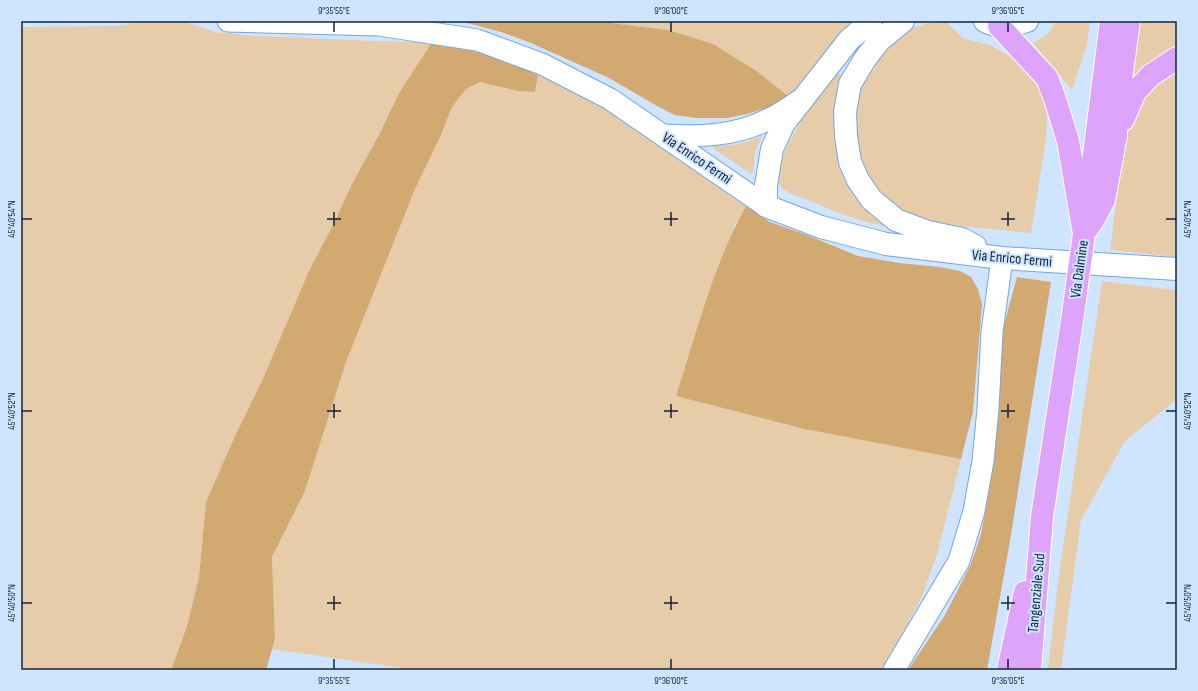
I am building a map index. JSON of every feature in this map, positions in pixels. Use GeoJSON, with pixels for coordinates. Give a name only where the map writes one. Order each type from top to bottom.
{"type":"FeatureCollection","features":[{"type":"Feature","properties":{"kind":"highway","name":"Via Dalmine"},"geometry":{"type":"LineString","coordinates":[[1042,517],[1073,314],[1111,21]]}},
{"type":"Feature","properties":{"kind":"highway"},"geometry":{"type":"LineString","coordinates":[[1084,234],[1094,220],[1104,200],[1116,136],[1116,116],[1129,21]]}},
{"type":"Feature","properties":{"kind":"highway"},"geometry":{"type":"LineString","coordinates":[[992,24],[1047,78],[1068,141],[1084,234]]}},
{"type":"Feature","properties":{"kind":"highway"},"geometry":{"type":"LineString","coordinates":[[1116,136],[1135,92],[1151,75],[1177,58]]}},
{"type":"Feature","properties":{"kind":"highway"},"geometry":{"type":"LineString","coordinates":[[1008,670],[1042,517]]}},
{"type":"Feature","properties":{"kind":"highway","name":"Tangenziale Sud"},"geometry":{"type":"LineString","coordinates":[[1030,670],[1042,517]]}},
{"type":"Feature","properties":{"kind":"street","name":"Via Enrico Fermi"},"geometry":{"type":"LineString","coordinates":[[228,21],[379,25],[477,40],[542,64],[610,99],[766,206],[821,227],[886,244],[1002,258],[1177,269]]}},
{"type":"Feature","properties":{"kind":"street"},"geometry":{"type":"LineString","coordinates":[[766,206],[766,185],[772,149],[784,123],[849,40],[871,21]]}},
{"type":"Feature","properties":{"kind":"street"},"geometry":{"type":"LineString","coordinates":[[894,670],[959,561],[974,511],[983,461],[988,409],[992,332],[1002,258],[962,239],[928,232],[896,220],[871,199],[858,180],[850,162],[846,136],[845,112],[850,84],[865,59],[880,40],[903,21]]}},
{"type":"Feature","properties":{"kind":"street"},"geometry":{"type":"LineString","coordinates":[[992,24],[1013,26],[1027,21]]}},
{"type":"Feature","properties":{"kind":"street"},"geometry":{"type":"LineString","coordinates":[[664,135],[692,136],[736,132],[768,120],[804,98]]}},
{"type":"Feature","properties":{"kind":"shaded area"},"geometry":{"type":"Polygon","coordinates":[[[150,21],[183,21],[215,32],[257,36],[432,42],[399,93],[309,271],[261,383],[235,436],[206,502],[199,577],[187,626],[171,670],[21,670],[21,27],[115,26],[150,21]]]}},
{"type":"Feature","properties":{"kind":"shaded area"},"geometry":{"type":"Polygon","coordinates":[[[460,21],[603,21],[668,30],[713,44],[758,72],[788,96],[777,104],[751,113],[728,118],[696,118],[675,115],[609,78],[531,43],[501,32],[460,21]]]}},
{"type":"Feature","properties":{"kind":"shaded area"},"geometry":{"type":"Polygon","coordinates":[[[603,21],[853,21],[841,34],[795,94],[788,96],[758,72],[668,30],[603,21]]]}},
{"type":"Feature","properties":{"kind":"shaded area"},"geometry":{"type":"Polygon","coordinates":[[[945,21],[964,39],[990,45],[1017,60],[1042,87],[1048,106],[1046,139],[1031,233],[931,223],[897,207],[883,195],[870,178],[860,161],[852,125],[862,78],[896,36],[912,28],[928,23],[945,21]]]}},
{"type":"Feature","properties":{"kind":"shaded area"},"geometry":{"type":"Polygon","coordinates":[[[1056,21],[1090,21],[1087,45],[1072,90],[1033,43],[1048,34],[1056,21]]]}},
{"type":"Feature","properties":{"kind":"shaded area"},"geometry":{"type":"Polygon","coordinates":[[[1139,21],[1177,21],[1177,47],[1146,64],[1137,73],[1131,83],[1139,21]]]}},
{"type":"Feature","properties":{"kind":"shaded area"},"geometry":{"type":"Polygon","coordinates":[[[432,42],[469,50],[504,60],[538,75],[535,92],[518,91],[480,82],[466,89],[452,107],[440,137],[415,189],[346,362],[305,491],[272,557],[275,639],[266,670],[171,670],[187,626],[199,577],[206,502],[235,436],[261,383],[309,271],[399,93],[432,42]]]}},
{"type":"Feature","properties":{"kind":"shaded area"},"geometry":{"type":"Polygon","coordinates":[[[1177,64],[1177,257],[1110,250],[1126,125],[1134,104],[1177,64]]]}},
{"type":"Feature","properties":{"kind":"shaded area"},"geometry":{"type":"Polygon","coordinates":[[[837,69],[843,81],[835,127],[898,229],[867,222],[834,211],[791,193],[781,187],[779,176],[781,162],[788,145],[798,126],[837,69]]]}},
{"type":"Feature","properties":{"kind":"shaded area"},"geometry":{"type":"Polygon","coordinates":[[[538,75],[578,92],[746,206],[735,225],[676,396],[961,459],[938,551],[922,597],[883,670],[415,670],[272,649],[275,638],[272,557],[305,491],[346,362],[415,189],[452,107],[466,89],[481,82],[518,91],[535,92],[538,75]]]}},
{"type":"Feature","properties":{"kind":"shaded area"},"geometry":{"type":"Polygon","coordinates":[[[763,135],[755,152],[753,173],[750,173],[714,149],[714,146],[739,144],[763,135]]]}},
{"type":"Feature","properties":{"kind":"shaded area"},"geometry":{"type":"Polygon","coordinates":[[[746,206],[770,222],[807,235],[858,256],[899,263],[940,267],[960,271],[971,277],[978,289],[982,304],[973,412],[961,459],[805,429],[676,396],[706,299],[734,228],[746,206]]]}},
{"type":"Feature","properties":{"kind":"shaded area"},"geometry":{"type":"Polygon","coordinates":[[[1017,277],[1051,282],[1010,541],[987,670],[908,670],[945,615],[971,564],[981,534],[990,486],[996,436],[1001,336],[1017,277]]]}},
{"type":"Feature","properties":{"kind":"shaded area"},"geometry":{"type":"Polygon","coordinates":[[[1102,281],[1177,290],[1177,399],[1125,441],[1081,520],[1061,670],[1048,670],[1058,582],[1102,281]]]}}]}
